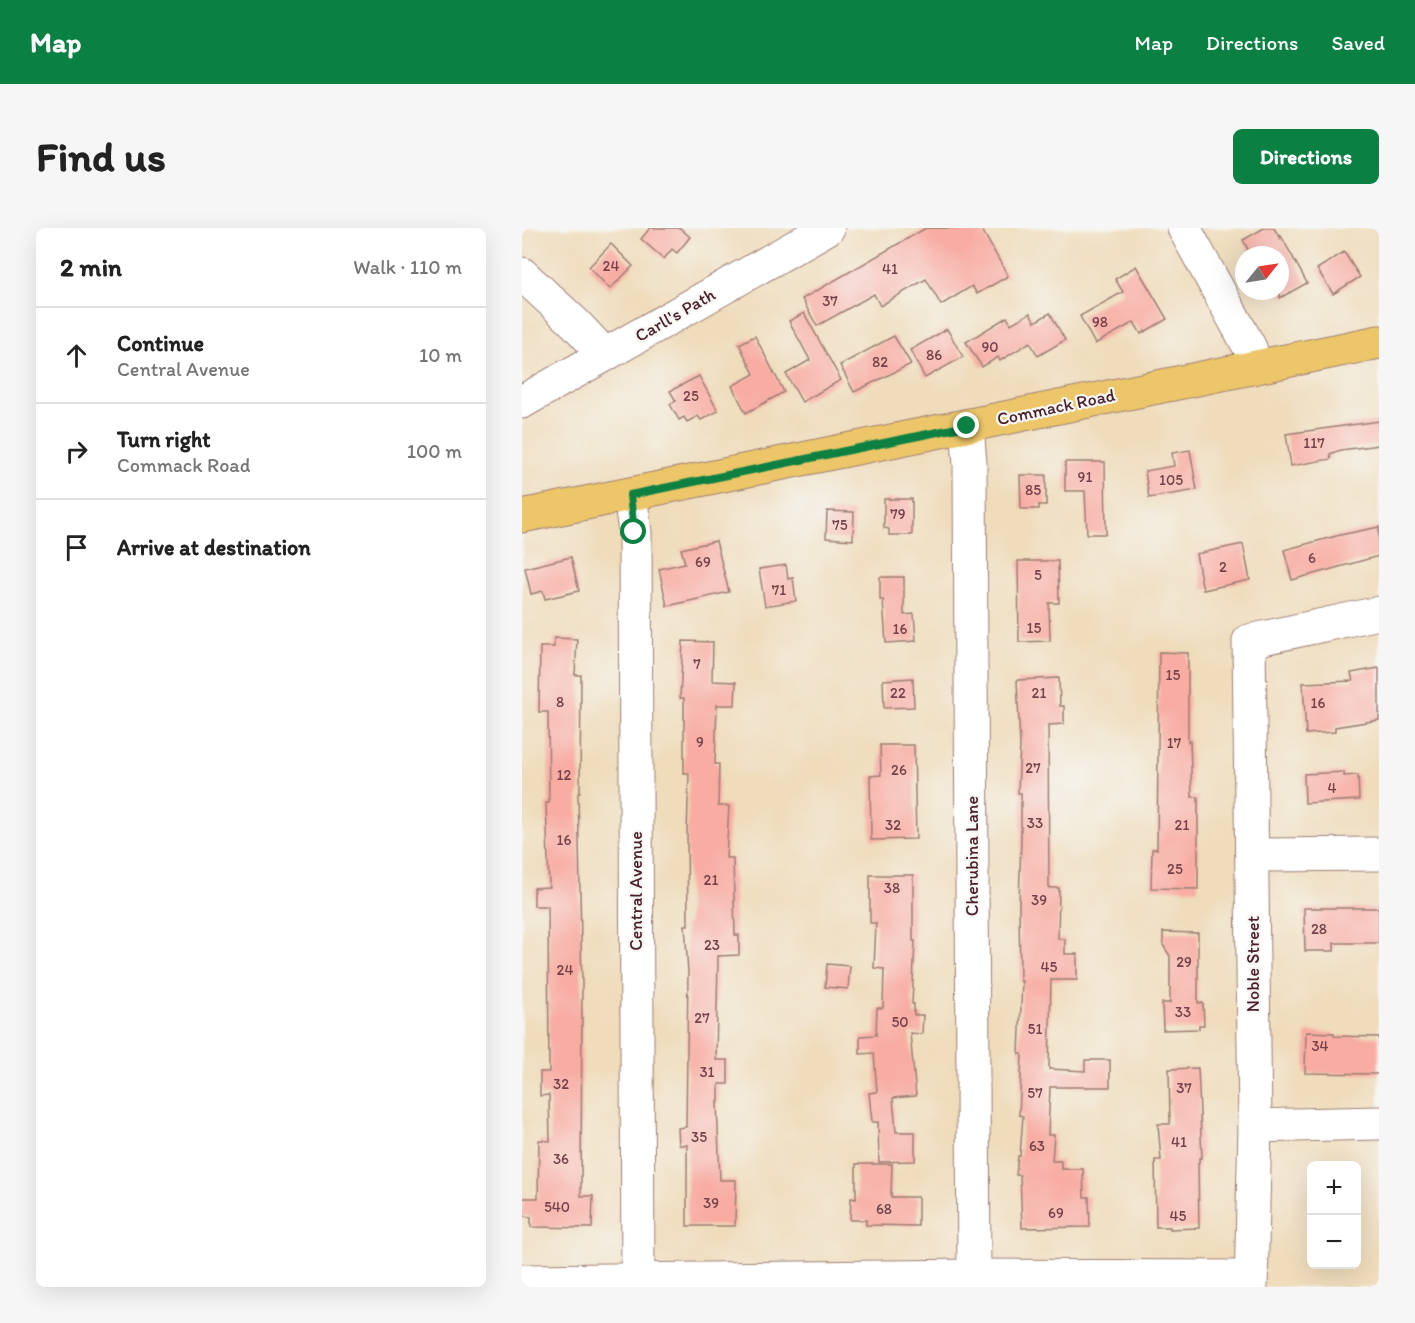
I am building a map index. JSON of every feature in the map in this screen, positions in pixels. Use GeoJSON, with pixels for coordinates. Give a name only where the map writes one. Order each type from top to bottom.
{"type":"FeatureCollection","features":[{"type":"Feature","properties":{"kind":"main road","name":"Commack Road"},"geometry":{"type":"LineString","coordinates":[[522,516],[1379,342]]}},
{"type":"Feature","properties":{"kind":"street","name":"Carll's Path"},"geometry":{"type":"LineString","coordinates":[[522,402],[828,228]]}},
{"type":"Feature","properties":{"kind":"street"},"geometry":{"type":"LineString","coordinates":[[1184,228],[1250,348],[1256,367]]}},
{"type":"Feature","properties":{"kind":"street"},"geometry":{"type":"LineString","coordinates":[[522,274],[575,323],[604,355]]}},
{"type":"Feature","properties":{"kind":"street","name":"Cherubina Lane"},"geometry":{"type":"LineString","coordinates":[[967,426],[970,464],[974,1281]]}},
{"type":"Feature","properties":{"kind":"street","name":"Central Avenue"},"geometry":{"type":"LineString","coordinates":[[630,495],[634,532],[638,1283]]}},
{"type":"Feature","properties":{"kind":"street","name":"Noble Street"},"geometry":{"type":"LineString","coordinates":[[1251,1282],[1255,1126],[1249,641],[1379,613]]}},
{"type":"Feature","properties":{"kind":"street"},"geometry":{"type":"LineString","coordinates":[[1252,855],[1379,854]]}},
{"type":"Feature","properties":{"kind":"street"},"geometry":{"type":"LineString","coordinates":[[1255,1126],[1379,1124]]}},
{"type":"Feature","properties":{"kind":"street"},"geometry":{"type":"LineString","coordinates":[[522,1281],[638,1283],[1251,1282]]}},
{"type":"Feature","properties":{"kind":"building"},"geometry":{"type":"Polygon","coordinates":[[[650,228],[680,228],[690,237],[677,253],[672,249],[664,259],[641,239],[650,228]]]}},
{"type":"Feature","properties":{"kind":"building"},"geometry":{"type":"Polygon","coordinates":[[[926,228],[981,228],[1008,276],[977,294],[972,286],[941,305],[926,279],[880,306],[874,294],[817,326],[802,299],[926,228]]]}},
{"type":"Feature","properties":{"kind":"building"},"geometry":{"type":"Polygon","coordinates":[[[1264,228],[1274,228],[1287,246],[1246,246],[1243,240],[1264,228]]]}},
{"type":"Feature","properties":{"kind":"building"},"geometry":{"type":"Polygon","coordinates":[[[611,244],[633,266],[610,289],[589,267],[611,244]]]}},
{"type":"Feature","properties":{"kind":"building"},"geometry":{"type":"Polygon","coordinates":[[[1289,250],[1307,283],[1289,293],[1289,250]]]}},
{"type":"Feature","properties":{"kind":"building"},"geometry":{"type":"Polygon","coordinates":[[[1344,252],[1360,277],[1333,294],[1317,269],[1344,252]]]}},
{"type":"Feature","properties":{"kind":"building"},"geometry":{"type":"Polygon","coordinates":[[[1136,266],[1167,319],[1141,334],[1134,322],[1095,344],[1080,316],[1123,292],[1115,279],[1136,266]]]}},
{"type":"Feature","properties":{"kind":"building"},"geometry":{"type":"Polygon","coordinates":[[[804,313],[841,380],[802,402],[786,374],[810,360],[789,321],[804,313]]]}},
{"type":"Feature","properties":{"kind":"building"},"geometry":{"type":"Polygon","coordinates":[[[1030,313],[1035,322],[1050,313],[1065,340],[1038,356],[1030,342],[1000,361],[998,357],[982,367],[966,342],[1007,317],[1011,324],[1030,313]]]}},
{"type":"Feature","properties":{"kind":"building"},"geometry":{"type":"Polygon","coordinates":[[[947,329],[963,357],[925,378],[910,350],[947,329]]]}},
{"type":"Feature","properties":{"kind":"building"},"geometry":{"type":"Polygon","coordinates":[[[755,336],[784,392],[746,413],[732,386],[754,374],[739,344],[755,336]]]}},
{"type":"Feature","properties":{"kind":"building"},"geometry":{"type":"Polygon","coordinates":[[[894,336],[911,364],[854,392],[840,365],[894,336]]]}},
{"type":"Feature","properties":{"kind":"building"},"geometry":{"type":"Polygon","coordinates":[[[699,376],[718,411],[701,420],[698,416],[687,422],[684,417],[679,420],[670,404],[676,401],[670,391],[699,376]]]}},
{"type":"Feature","properties":{"kind":"building"},"geometry":{"type":"Polygon","coordinates":[[[1379,421],[1379,445],[1341,450],[1330,454],[1331,459],[1291,466],[1286,434],[1379,421]]]}},
{"type":"Feature","properties":{"kind":"building"},"geometry":{"type":"Polygon","coordinates":[[[1190,450],[1197,490],[1149,498],[1145,471],[1174,466],[1172,453],[1190,450]]]}},
{"type":"Feature","properties":{"kind":"building"},"geometry":{"type":"Polygon","coordinates":[[[1065,462],[1105,462],[1106,534],[1087,534],[1085,491],[1065,491],[1065,462]]]}},
{"type":"Feature","properties":{"kind":"building"},"geometry":{"type":"Polygon","coordinates":[[[1020,475],[1046,475],[1046,505],[1039,505],[1039,509],[1021,509],[1020,475]]]}},
{"type":"Feature","properties":{"kind":"building"},"geometry":{"type":"Polygon","coordinates":[[[884,499],[912,499],[912,535],[889,535],[889,529],[884,528],[884,499]]]}},
{"type":"Feature","properties":{"kind":"building"},"geometry":{"type":"Polygon","coordinates":[[[827,511],[854,512],[853,540],[826,538],[827,511]]]}},
{"type":"Feature","properties":{"kind":"building"},"geometry":{"type":"Polygon","coordinates":[[[1379,527],[1379,556],[1292,580],[1284,550],[1379,527]]]}},
{"type":"Feature","properties":{"kind":"building"},"geometry":{"type":"Polygon","coordinates":[[[716,541],[729,592],[667,606],[659,569],[685,563],[681,549],[716,541]]]}},
{"type":"Feature","properties":{"kind":"building"},"geometry":{"type":"Polygon","coordinates":[[[1243,544],[1250,580],[1203,590],[1196,554],[1243,544]]]}},
{"type":"Feature","properties":{"kind":"building"},"geometry":{"type":"Polygon","coordinates":[[[571,557],[579,591],[545,599],[543,591],[531,594],[525,568],[571,557]]]}},
{"type":"Feature","properties":{"kind":"building"},"geometry":{"type":"Polygon","coordinates":[[[1018,561],[1058,561],[1059,603],[1049,603],[1050,641],[1019,642],[1018,561]]]}},
{"type":"Feature","properties":{"kind":"building"},"geometry":{"type":"Polygon","coordinates":[[[786,565],[788,579],[793,578],[796,601],[765,606],[759,569],[786,565]]]}},
{"type":"Feature","properties":{"kind":"building"},"geometry":{"type":"Polygon","coordinates":[[[880,577],[904,577],[904,615],[914,614],[916,641],[886,643],[883,600],[880,600],[880,577]]]}},
{"type":"Feature","properties":{"kind":"building"},"geometry":{"type":"Polygon","coordinates":[[[554,638],[577,639],[575,675],[581,675],[580,793],[578,793],[582,987],[581,1196],[593,1196],[592,1228],[531,1227],[531,1217],[522,1216],[522,1198],[538,1198],[539,1140],[550,1141],[549,1095],[540,1096],[540,1072],[549,1072],[548,906],[534,906],[534,888],[549,887],[546,803],[549,803],[548,712],[539,712],[540,647],[554,647],[554,638]]]}},
{"type":"Feature","properties":{"kind":"building"},"geometry":{"type":"Polygon","coordinates":[[[683,641],[713,642],[712,681],[736,682],[735,705],[717,705],[715,764],[719,764],[718,806],[729,806],[726,858],[733,858],[735,935],[739,935],[739,955],[718,956],[716,1060],[728,1060],[728,1084],[719,1084],[719,1102],[717,1102],[720,1180],[736,1180],[735,1226],[687,1226],[687,1145],[679,1145],[678,1128],[686,1127],[688,972],[685,925],[688,925],[689,773],[684,773],[684,698],[680,698],[683,641]]]}},
{"type":"Feature","properties":{"kind":"building"},"geometry":{"type":"Polygon","coordinates":[[[1159,652],[1188,653],[1188,742],[1190,741],[1192,797],[1198,797],[1198,889],[1151,888],[1152,849],[1157,849],[1159,652]]]}},
{"type":"Feature","properties":{"kind":"building"},"geometry":{"type":"Polygon","coordinates":[[[1379,668],[1379,720],[1335,727],[1335,732],[1306,734],[1303,683],[1353,681],[1351,673],[1379,668]]]}},
{"type":"Feature","properties":{"kind":"building"},"geometry":{"type":"Polygon","coordinates":[[[913,678],[914,707],[884,708],[883,680],[913,678]]]}},
{"type":"Feature","properties":{"kind":"building"},"geometry":{"type":"Polygon","coordinates":[[[1059,678],[1060,706],[1064,706],[1064,724],[1048,725],[1049,888],[1059,888],[1058,939],[1065,939],[1065,954],[1077,954],[1077,980],[1051,980],[1049,1069],[1085,1071],[1085,1060],[1110,1060],[1110,1087],[1050,1087],[1048,1135],[1054,1135],[1052,1161],[1061,1161],[1061,1169],[1083,1169],[1084,1197],[1089,1197],[1090,1227],[1022,1228],[1020,1175],[1016,1175],[1023,1116],[1019,1115],[1022,981],[1020,981],[1019,905],[1021,793],[1018,793],[1020,744],[1017,680],[1059,678]]]}},
{"type":"Feature","properties":{"kind":"building"},"geometry":{"type":"Polygon","coordinates":[[[880,745],[914,745],[916,839],[871,840],[870,776],[881,775],[880,745]]]}},
{"type":"Feature","properties":{"kind":"building"},"geometry":{"type":"Polygon","coordinates":[[[1344,772],[1344,776],[1358,775],[1359,800],[1305,803],[1304,774],[1344,772]]]}},
{"type":"Feature","properties":{"kind":"building"},"geometry":{"type":"Polygon","coordinates":[[[870,875],[913,875],[913,941],[915,941],[912,1004],[914,1004],[914,1015],[923,1015],[922,1034],[910,1033],[916,1096],[893,1098],[896,1132],[915,1132],[915,1161],[879,1162],[878,1122],[872,1122],[869,1093],[877,1092],[874,1053],[860,1054],[860,1036],[876,1035],[877,1008],[883,1008],[884,969],[874,968],[876,923],[870,923],[870,875]]]}},
{"type":"Feature","properties":{"kind":"building"},"geometry":{"type":"Polygon","coordinates":[[[1304,908],[1379,908],[1379,943],[1334,943],[1334,951],[1305,951],[1304,908]]]}},
{"type":"Feature","properties":{"kind":"building"},"geometry":{"type":"Polygon","coordinates":[[[1163,932],[1198,933],[1198,1003],[1203,1003],[1204,1025],[1199,1025],[1199,1029],[1163,1030],[1162,1003],[1170,1003],[1170,956],[1163,945],[1163,932]]]}},
{"type":"Feature","properties":{"kind":"building"},"geometry":{"type":"Polygon","coordinates":[[[827,964],[850,966],[848,989],[825,987],[827,964]]]}},
{"type":"Feature","properties":{"kind":"building"},"geometry":{"type":"Polygon","coordinates":[[[1306,1032],[1334,1033],[1334,1036],[1379,1037],[1379,1074],[1305,1073],[1306,1032]]]}},
{"type":"Feature","properties":{"kind":"building"},"geometry":{"type":"Polygon","coordinates":[[[1198,1068],[1202,1158],[1199,1158],[1198,1163],[1199,1228],[1156,1227],[1155,1160],[1161,1160],[1158,1124],[1170,1124],[1169,1069],[1198,1068]]]}},
{"type":"Feature","properties":{"kind":"building"},"geometry":{"type":"Polygon","coordinates":[[[856,1164],[892,1164],[891,1197],[918,1197],[918,1226],[866,1225],[866,1220],[850,1220],[851,1198],[856,1199],[856,1164]]]}},
{"type":"Feature","properties":{"kind":"route"},"geometry":{"type":"LineString","coordinates":[[634,532],[630,495],[967,426]]}}]}
